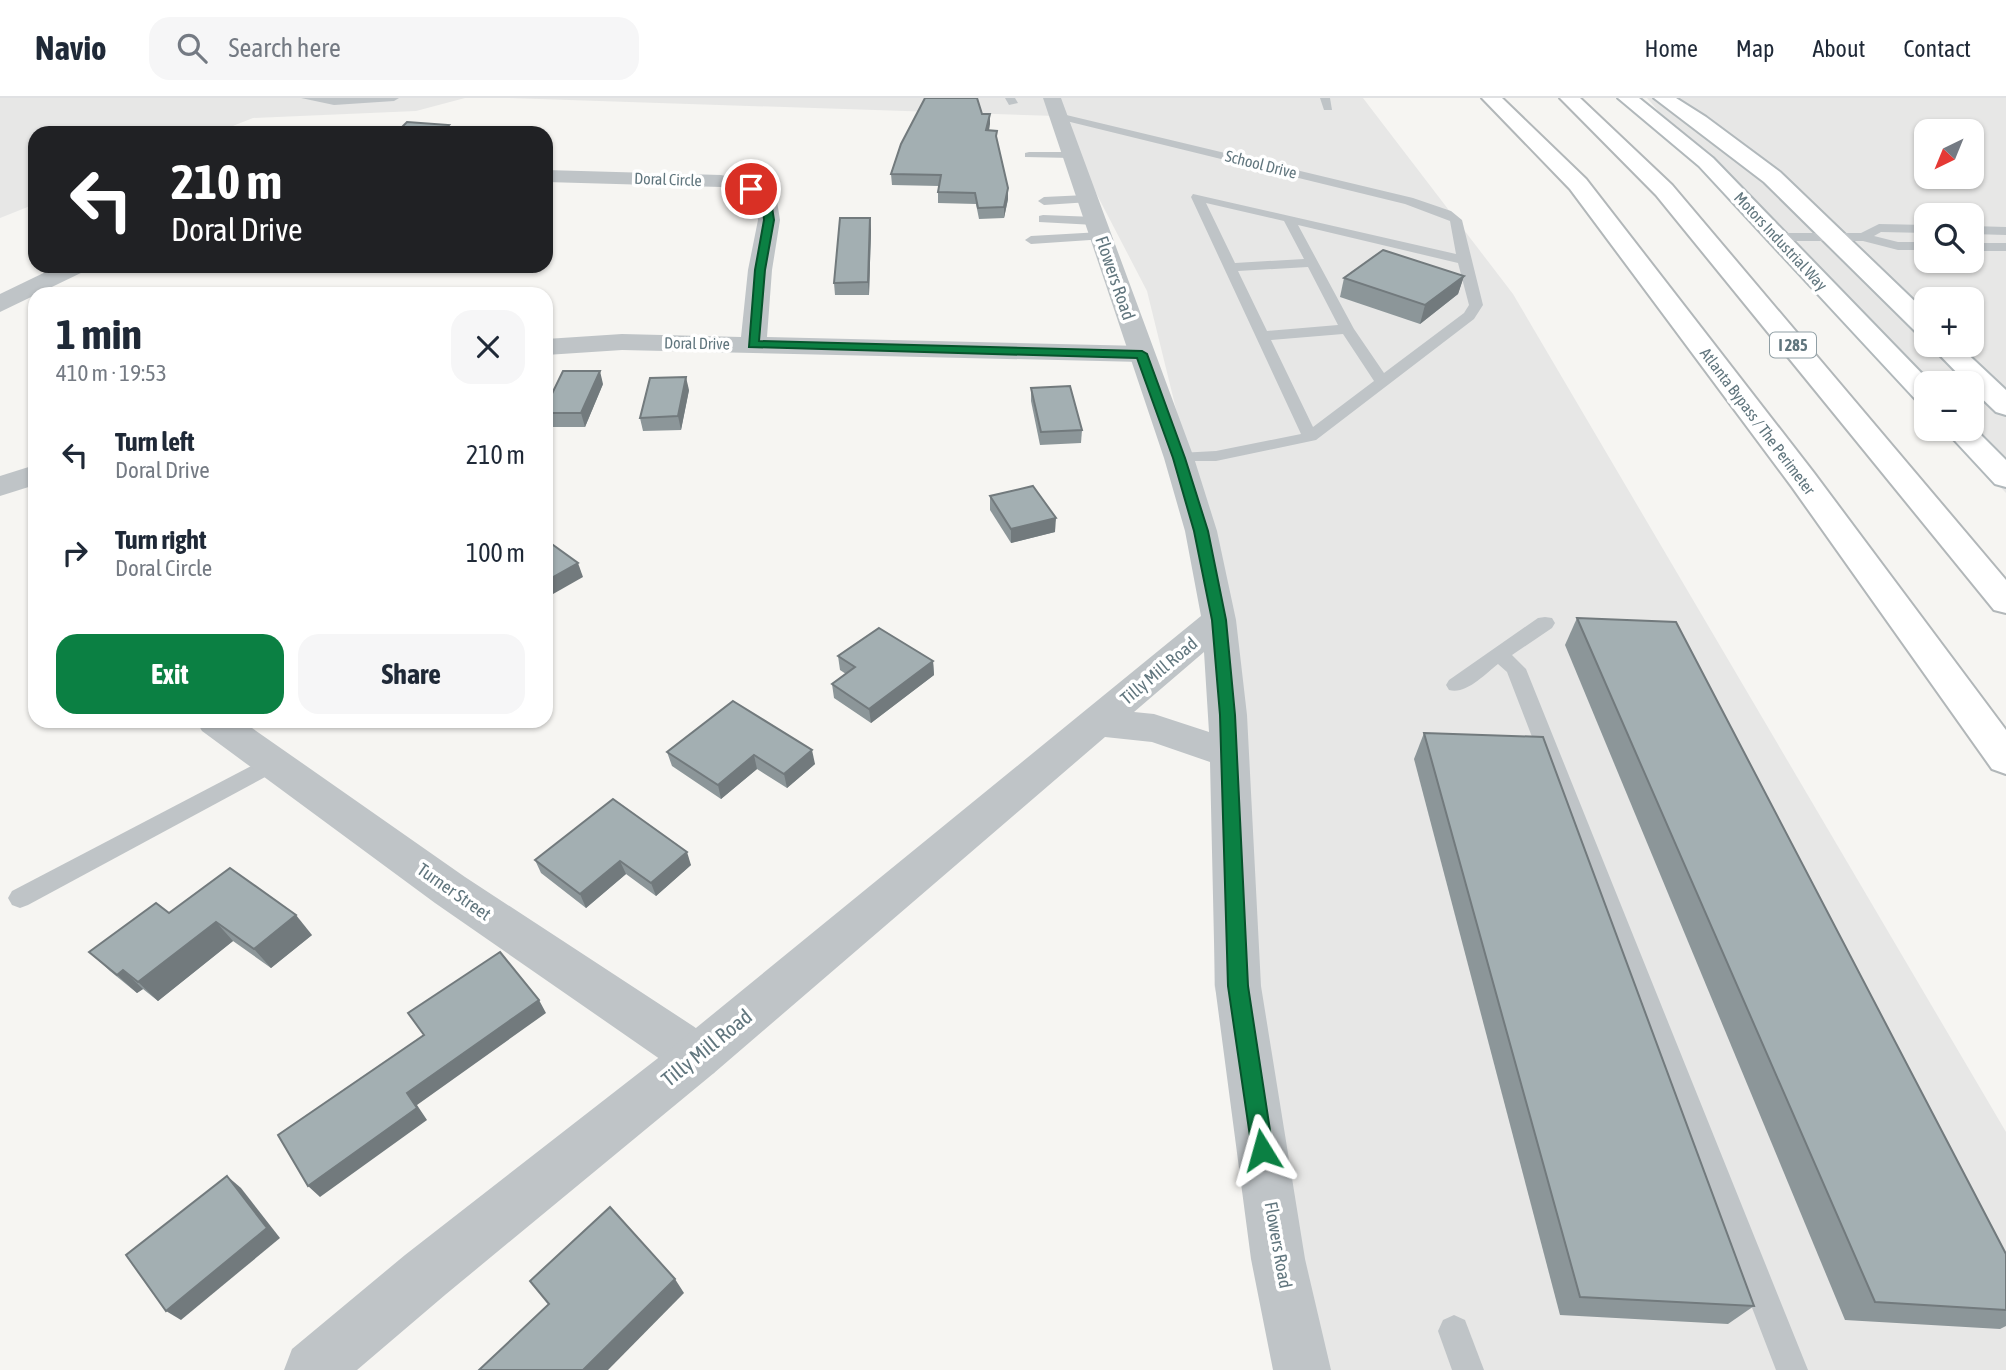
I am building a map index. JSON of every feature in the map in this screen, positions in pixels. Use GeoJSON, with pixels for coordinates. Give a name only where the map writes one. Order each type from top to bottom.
{"type":"FeatureCollection","features":[{"type":"Feature","properties":{"kind":"main road","name":"Atlanta Bypass / The Perimeter"},"geometry":{"type":"LineString","coordinates":[[1491,98],[1578,184],[1611,226],[1803,480],[2006,760]]}},
{"type":"Feature","properties":{"kind":"main road","name":"I 285"},"geometry":{"type":"LineString","coordinates":[[1569,98],[1664,190],[2006,602]]}},
{"type":"Feature","properties":{"kind":"main road","name":"Motors Industrial Way"},"geometry":{"type":"LineString","coordinates":[[1627,98],[1706,162],[1914,381]]}},
{"type":"Feature","properties":{"kind":"main road","name":"Motors Industrial Way"},"geometry":{"type":"LineString","coordinates":[[1663,98],[1699,121],[1772,177],[1914,315]]}},
{"type":"Feature","properties":{"kind":"main road"},"geometry":{"type":"LineString","coordinates":[[1955,357],[2006,406]]}},
{"type":"Feature","properties":{"kind":"main road"},"geometry":{"type":"LineString","coordinates":[[1971,441],[2006,478]]}},
{"type":"Feature","properties":{"kind":"street","name":"Flowers Road"},"geometry":{"type":"LineString","coordinates":[[1055,107],[1142,354],[1197,457],[1201,531],[1219,620],[1229,753],[1238,986],[1278,1259],[1302,1370]]}},
{"type":"Feature","properties":{"kind":"street","name":"Doral Circle"},"geometry":{"type":"LineString","coordinates":[[553,176],[721,181],[751,189],[766,201],[769,220],[760,270],[753,344]]}},
{"type":"Feature","properties":{"kind":"street"},"geometry":{"type":"LineString","coordinates":[[34,287],[63,273]]}},
{"type":"Feature","properties":{"kind":"street"},"geometry":{"type":"LineString","coordinates":[[0,304],[28,290]]}},
{"type":"Feature","properties":{"kind":"street","name":"Doral Drive"},"geometry":{"type":"LineString","coordinates":[[553,347],[622,342],[1142,354]]}},
{"type":"Feature","properties":{"kind":"street"},"geometry":{"type":"LineString","coordinates":[[0,487],[28,477]]}},
{"type":"Feature","properties":{"kind":"street","name":"Tilly Mill Road"},"geometry":{"type":"LineString","coordinates":[[313,1370],[425,1275],[696,1057],[1219,620]]}},
{"type":"Feature","properties":{"kind":"street","name":"Tilly Mill Road"},"geometry":{"type":"LineString","coordinates":[[1098,722],[1154,729],[1229,753]]}},
{"type":"Feature","properties":{"kind":"street","name":"Turner Street"},"geometry":{"type":"LineString","coordinates":[[225,728],[450,890],[696,1057]]}},
{"type":"Feature","properties":{"kind":"lane"},"geometry":{"type":"LineString","coordinates":[[306,98],[334,102],[394,98]]}},
{"type":"Feature","properties":{"kind":"lane","name":"School Drive"},"geometry":{"type":"LineString","coordinates":[[1055,107],[1409,201],[1447,214],[1456,220],[1464,260]]}},
{"type":"Feature","properties":{"kind":"lane"},"geometry":{"type":"LineString","coordinates":[[1029,155],[1072,155]]}},
{"type":"Feature","properties":{"kind":"lane"},"geometry":{"type":"LineString","coordinates":[[1197,457],[1310,437],[1469,316],[1476,305],[1464,260],[1197,197],[1310,437]]}},
{"type":"Feature","properties":{"kind":"lane"},"geometry":{"type":"LineString","coordinates":[[1044,201],[1094,219]]}},
{"type":"Feature","properties":{"kind":"lane"},"geometry":{"type":"LineString","coordinates":[[1043,219],[1094,219]]}},
{"type":"Feature","properties":{"kind":"lane"},"geometry":{"type":"LineString","coordinates":[[1031,240],[1094,219]]}},
{"type":"Feature","properties":{"kind":"lane"},"geometry":{"type":"LineString","coordinates":[[1290,221],[1310,264],[1347,329],[1383,383]]}},
{"type":"Feature","properties":{"kind":"lane"},"geometry":{"type":"LineString","coordinates":[[1863,237],[1879,228],[1914,229]]}},
{"type":"Feature","properties":{"kind":"lane"},"geometry":{"type":"LineString","coordinates":[[1984,230],[2006,231]]}},
{"type":"Feature","properties":{"kind":"lane"},"geometry":{"type":"LineString","coordinates":[[1777,237],[1863,237],[1898,246],[1914,246]]}},
{"type":"Feature","properties":{"kind":"lane"},"geometry":{"type":"LineString","coordinates":[[1984,247],[2006,247]]}},
{"type":"Feature","properties":{"kind":"lane"},"geometry":{"type":"LineString","coordinates":[[1230,267],[1310,264]]}},
{"type":"Feature","properties":{"kind":"lane"},"geometry":{"type":"LineString","coordinates":[[1262,336],[1347,329]]}},
{"type":"Feature","properties":{"kind":"lane"},"geometry":{"type":"LineString","coordinates":[[1456,685],[1545,623]]}},
{"type":"Feature","properties":{"kind":"lane"},"geometry":{"type":"LineString","coordinates":[[1499,654],[1517,669],[1792,1370]]}},
{"type":"Feature","properties":{"kind":"lane"},"geometry":{"type":"LineString","coordinates":[[20,898],[274,762]]}},
{"type":"Feature","properties":{"kind":"lane"},"geometry":{"type":"LineString","coordinates":[[1454,1331],[1468,1370]]}},
{"type":"Feature","properties":{"kind":"shaded area"},"geometry":{"type":"Polygon","coordinates":[[[0,98],[465,98],[416,111],[253,118],[233,126],[28,126],[28,207],[0,218],[0,98]]]}},
{"type":"Feature","properties":{"kind":"shaded area"},"geometry":{"type":"Polygon","coordinates":[[[509,98],[1363,98],[1513,294],[2006,1132],[2006,1370],[1319,1370],[1214,985],[1220,588],[1147,291],[1056,116],[509,98]]]}},
{"type":"Feature","properties":{"kind":"shaded area"},"geometry":{"type":"Polygon","coordinates":[[[1647,98],[2006,98],[2006,493],[1956,441],[1984,441],[1984,371],[1914,371],[1914,397],[1842,322],[1647,98]]]}},
{"type":"Feature","properties":{"kind":"building"},"geometry":{"type":"Polygon","coordinates":[[[925,98],[977,98],[982,114],[990,114],[986,130],[997,131],[1008,188],[1004,207],[978,208],[975,193],[938,192],[941,175],[891,174],[901,144],[925,98]]]}},
{"type":"Feature","properties":{"kind":"building"},"geometry":{"type":"Polygon","coordinates":[[[407,122],[449,125],[448,126],[403,126],[407,122]]]}},
{"type":"Feature","properties":{"kind":"building"},"geometry":{"type":"Polygon","coordinates":[[[840,218],[870,218],[868,282],[834,283],[840,218]]]}},
{"type":"Feature","properties":{"kind":"building"},"geometry":{"type":"Polygon","coordinates":[[[1383,250],[1464,276],[1425,305],[1344,278],[1383,250]]]}},
{"type":"Feature","properties":{"kind":"building"},"geometry":{"type":"Polygon","coordinates":[[[563,371],[600,371],[581,413],[553,413],[553,392],[563,371]]]}},
{"type":"Feature","properties":{"kind":"building"},"geometry":{"type":"Polygon","coordinates":[[[686,377],[678,416],[640,418],[650,378],[686,377]]]}},
{"type":"Feature","properties":{"kind":"building"},"geometry":{"type":"Polygon","coordinates":[[[1070,386],[1082,430],[1041,432],[1031,388],[1070,386]]]}},
{"type":"Feature","properties":{"kind":"building"},"geometry":{"type":"Polygon","coordinates":[[[1033,486],[1056,518],[1011,529],[990,496],[1033,486]]]}},
{"type":"Feature","properties":{"kind":"building"},"geometry":{"type":"Polygon","coordinates":[[[553,545],[578,563],[553,577],[553,545]]]}},
{"type":"Feature","properties":{"kind":"building"},"geometry":{"type":"Polygon","coordinates":[[[1577,618],[1676,622],[2006,1254],[2006,1310],[1875,1302],[1577,618]]]}},
{"type":"Feature","properties":{"kind":"building"},"geometry":{"type":"Polygon","coordinates":[[[879,628],[933,661],[869,709],[832,684],[855,667],[838,656],[879,628]]]}},
{"type":"Feature","properties":{"kind":"building"},"geometry":{"type":"Polygon","coordinates":[[[733,701],[812,750],[784,774],[754,755],[718,785],[667,752],[733,701]]]}},
{"type":"Feature","properties":{"kind":"building"},"geometry":{"type":"Polygon","coordinates":[[[1424,733],[1543,737],[1754,1306],[1580,1297],[1424,733]]]}},
{"type":"Feature","properties":{"kind":"building"},"geometry":{"type":"Polygon","coordinates":[[[613,799],[687,852],[651,883],[620,861],[580,894],[535,860],[613,799]]]}},
{"type":"Feature","properties":{"kind":"building"},"geometry":{"type":"Polygon","coordinates":[[[230,868],[296,915],[254,949],[216,922],[138,982],[123,970],[117,975],[89,952],[156,903],[169,913],[230,868]]]}},
{"type":"Feature","properties":{"kind":"building"},"geometry":{"type":"Polygon","coordinates":[[[500,952],[539,1000],[407,1093],[417,1108],[308,1186],[278,1135],[424,1035],[408,1013],[500,952]]]}},
{"type":"Feature","properties":{"kind":"building"},"geometry":{"type":"Polygon","coordinates":[[[227,1176],[267,1228],[166,1311],[126,1255],[227,1176]]]}},
{"type":"Feature","properties":{"kind":"building"},"geometry":{"type":"Polygon","coordinates":[[[610,1207],[675,1279],[583,1370],[479,1370],[549,1304],[530,1281],[610,1207]]]}},
{"type":"Feature","properties":{"kind":"route"},"geometry":{"type":"LineString","coordinates":[[751,189],[766,201],[769,220],[760,270],[753,344],[1142,354],[1179,458],[1201,531],[1219,620],[1227,715],[1238,986],[1262,1150]]}}]}
